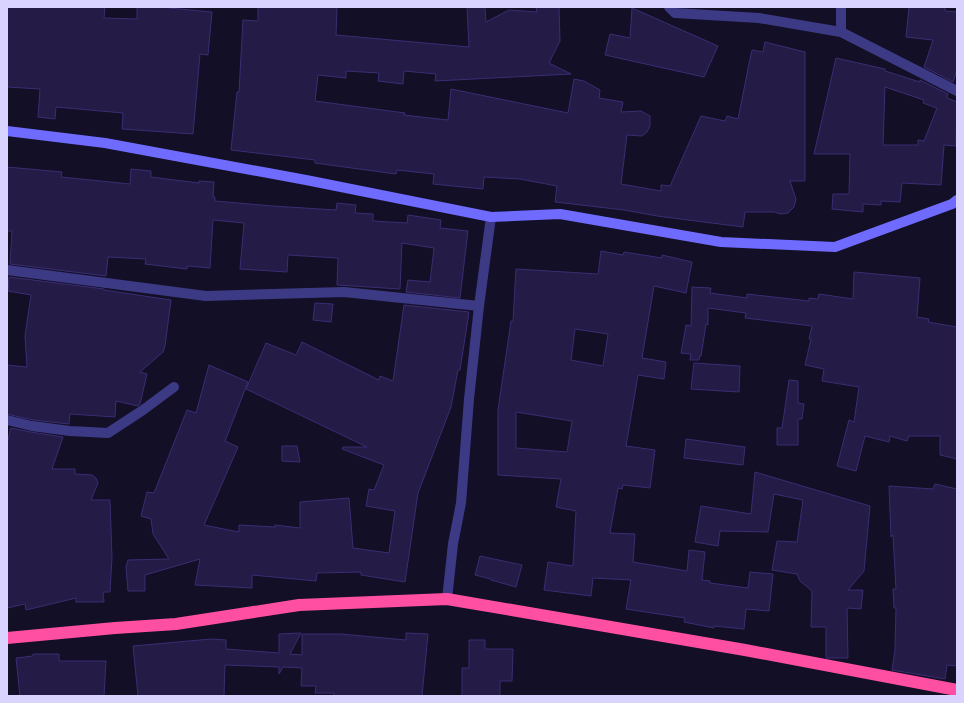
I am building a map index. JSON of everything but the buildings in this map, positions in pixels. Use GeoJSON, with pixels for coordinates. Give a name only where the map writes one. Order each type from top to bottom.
{"type":"FeatureCollection","features":[{"type":"Feature","properties":{"kind":"highway"},"geometry":{"type":"LineString","coordinates":[[7,638],[176,624],[299,605],[447,599],[744,650],[957,690]]}},
{"type":"Feature","properties":{"kind":"street"},"geometry":{"type":"LineString","coordinates":[[669,7],[675,13],[759,18],[841,32],[957,91]]}},
{"type":"Feature","properties":{"kind":"street"},"geometry":{"type":"LineString","coordinates":[[841,7],[841,32]]}},
{"type":"Feature","properties":{"kind":"street"},"geometry":{"type":"LineString","coordinates":[[7,131],[105,143],[306,180],[492,217],[560,214],[721,242],[835,247],[952,204],[957,200]]}},
{"type":"Feature","properties":{"kind":"street"},"geometry":{"type":"LineString","coordinates":[[447,599],[453,544],[461,503],[469,399],[479,306],[492,217]]}},
{"type":"Feature","properties":{"kind":"street"},"geometry":{"type":"LineString","coordinates":[[7,270],[206,296],[344,292],[479,306]]}},
{"type":"Feature","properties":{"kind":"street"},"geometry":{"type":"LineString","coordinates":[[7,420],[32,426],[70,431],[108,433],[144,410],[174,387]]}}]}
